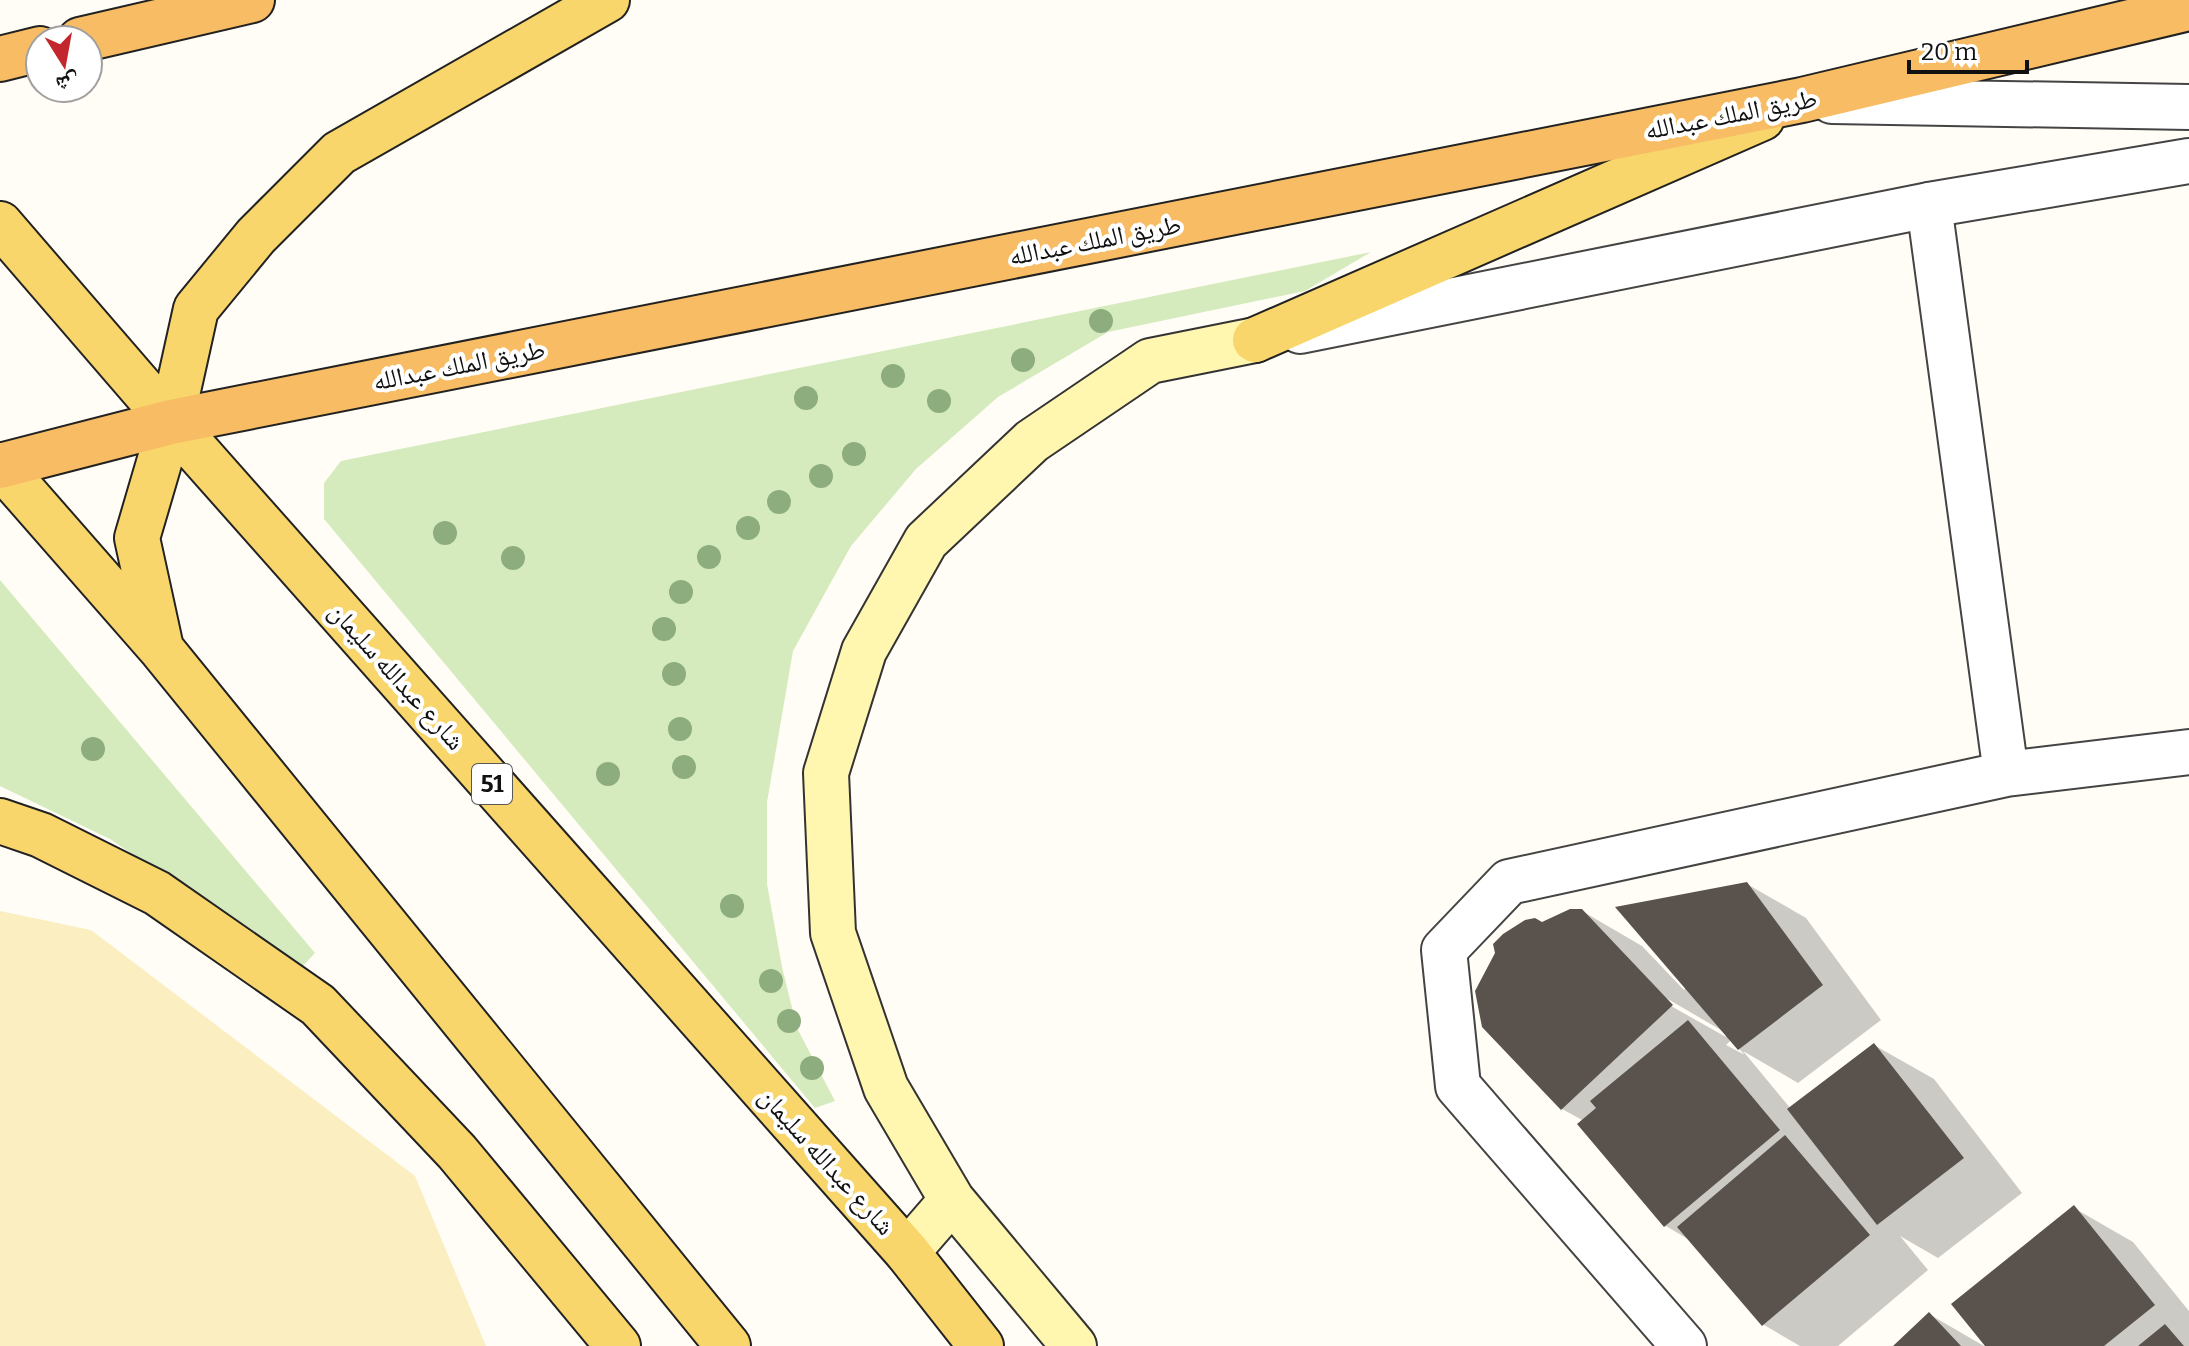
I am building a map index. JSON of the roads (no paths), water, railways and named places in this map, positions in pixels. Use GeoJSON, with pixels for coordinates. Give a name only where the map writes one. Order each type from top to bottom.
{"type":"FeatureCollection","features":[{"type":"Feature","properties":{"kind":"highway"},"geometry":{"type":"LineString","coordinates":[[104,34],[252,0]]}},
{"type":"Feature","properties":{"kind":"highway","name":"طريق الملك عبدالله"},"geometry":{"type":"LineString","coordinates":[[0,466],[171,422],[1802,100],[2189,8]]}},
{"type":"Feature","properties":{"kind":"highway"},"geometry":{"type":"LineString","coordinates":[[0,59],[24,53]]}},
{"type":"Feature","properties":{"kind":"main road"},"geometry":{"type":"LineString","coordinates":[[162,650],[137,538],[171,422],[196,309],[256,236],[339,153],[607,0]]}},
{"type":"Feature","properties":{"kind":"main road"},"geometry":{"type":"LineString","coordinates":[[1074,1346],[952,1200],[886,1088],[833,933],[826,773],[864,651],[926,541],[1032,441],[1150,361],[1255,340],[1802,100]]}},
{"type":"Feature","properties":{"kind":"main road","name":"شارع عبدالله سليمان"},"geometry":{"type":"LineString","coordinates":[[0,224],[171,422],[907,1252],[981,1346]]}},
{"type":"Feature","properties":{"kind":"main road"},"geometry":{"type":"LineString","coordinates":[[0,466],[162,650],[728,1346]]}},
{"type":"Feature","properties":{"kind":"main road"},"geometry":{"type":"LineString","coordinates":[[0,821],[41,835],[157,893],[318,1005],[457,1152],[618,1346]]}},
{"type":"Feature","properties":{"kind":"main road"},"geometry":{"type":"LineString","coordinates":[[907,1252],[952,1200]]}},
{"type":"Feature","properties":{"kind":"street"},"geometry":{"type":"LineString","coordinates":[[1802,100],[2189,107]]}},
{"type":"Feature","properties":{"kind":"street"},"geometry":{"type":"LineString","coordinates":[[1255,340],[1929,205],[2189,161]]}},
{"type":"Feature","properties":{"kind":"street"},"geometry":{"type":"LineString","coordinates":[[1929,205],[2006,774]]}},
{"type":"Feature","properties":{"kind":"street"},"geometry":{"type":"LineString","coordinates":[[1684,1346],[1458,1086],[1444,950],[1509,882],[2006,774],[2189,752]]}}]}
